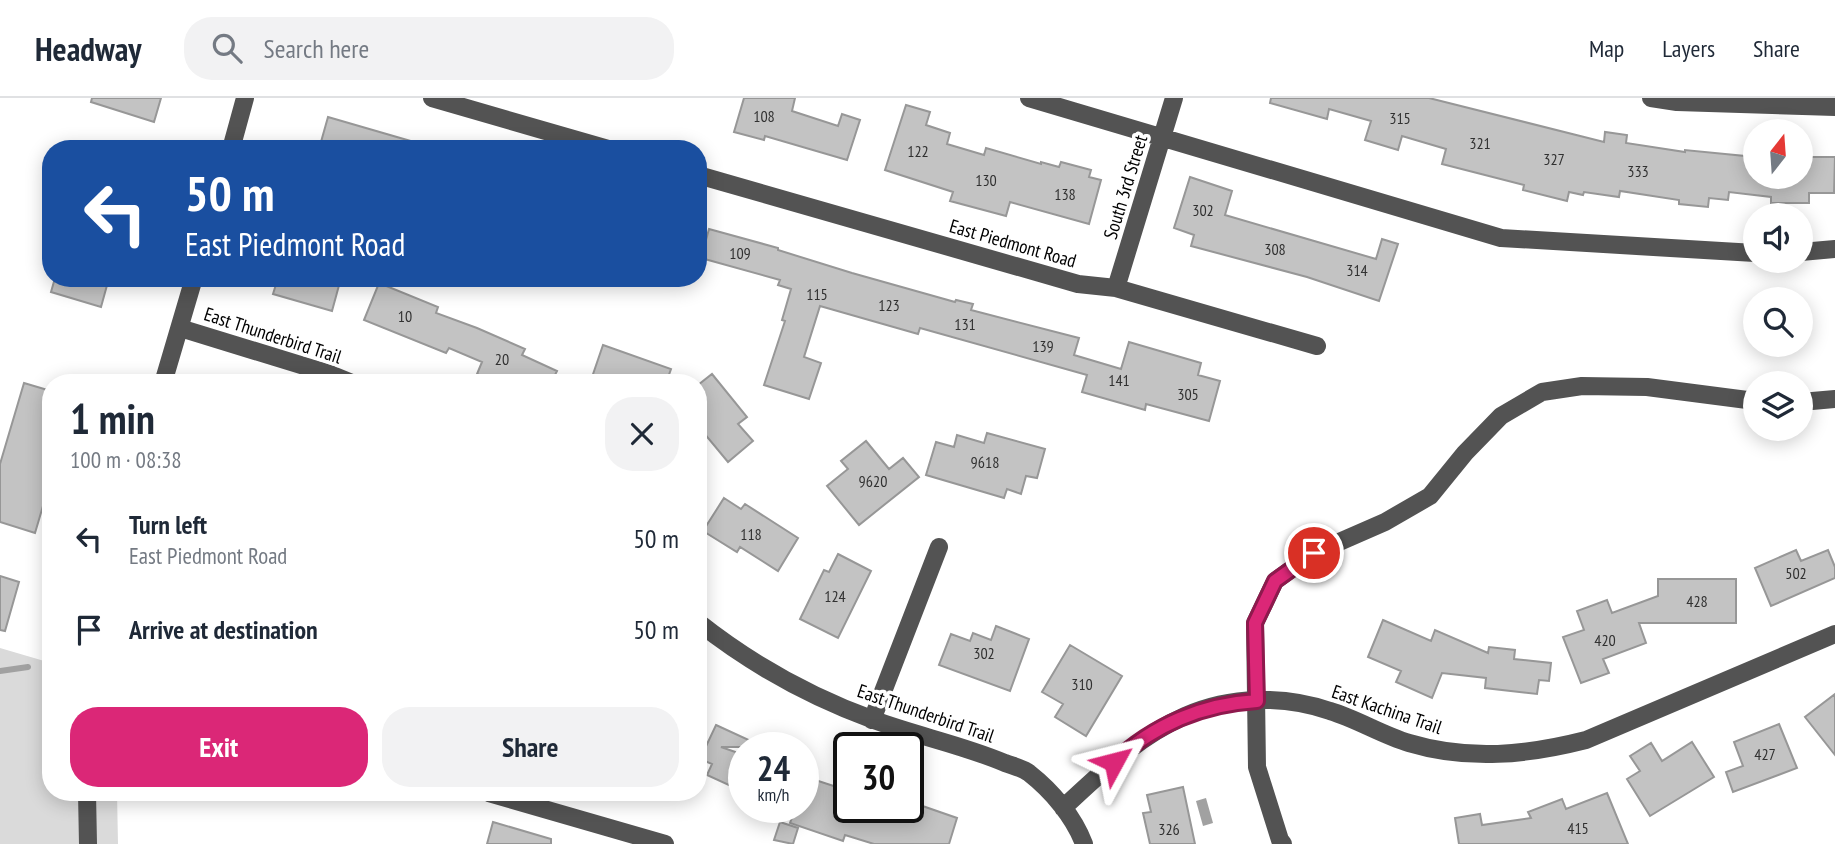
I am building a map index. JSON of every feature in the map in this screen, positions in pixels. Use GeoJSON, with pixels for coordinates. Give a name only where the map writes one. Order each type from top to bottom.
{"type":"FeatureCollection","features":[{"type":"Feature","properties":{"kind":"street"},"geometry":{"type":"LineString","coordinates":[[234,140],[246,98]]}},
{"type":"Feature","properties":{"kind":"street"},"geometry":{"type":"LineString","coordinates":[[432,98],[577,140]]}},
{"type":"Feature","properties":{"kind":"street"},"geometry":{"type":"LineString","coordinates":[[1029,98],[1501,238],[1743,252]]}},
{"type":"Feature","properties":{"kind":"street","name":"South 3rd Street"},"geometry":{"type":"LineString","coordinates":[[1116,288],[1174,98]]}},
{"type":"Feature","properties":{"kind":"street"},"geometry":{"type":"LineString","coordinates":[[1651,98],[1677,102],[1835,107]]}},
{"type":"Feature","properties":{"kind":"street","name":"East Piedmont Road"},"geometry":{"type":"LineString","coordinates":[[707,178],[1078,284],[1116,288],[1317,346]]}},
{"type":"Feature","properties":{"kind":"street"},"geometry":{"type":"LineString","coordinates":[[1813,251],[1835,249]]}},
{"type":"Feature","properties":{"kind":"street"},"geometry":{"type":"LineString","coordinates":[[166,374],[191,287]]}},
{"type":"Feature","properties":{"kind":"street","name":"East Thunderbird Trail"},"geometry":{"type":"LineString","coordinates":[[180,328],[330,374]]}},
{"type":"Feature","properties":{"kind":"street"},"geometry":{"type":"LineString","coordinates":[[1283,844],[1257,767],[1255,623],[1275,581],[1314,553],[1385,522],[1430,496],[1465,453],[1501,416],[1542,392],[1582,386],[1647,387],[1743,399]]}},
{"type":"Feature","properties":{"kind":"street"},"geometry":{"type":"LineString","coordinates":[[1813,401],[1835,399]]}},
{"type":"Feature","properties":{"kind":"street"},"geometry":{"type":"LineString","coordinates":[[872,720],[939,547]]}},
{"type":"Feature","properties":{"kind":"street","name":"East Thunderbird Trail"},"geometry":{"type":"LineString","coordinates":[[707,629],[785,681],[872,720],[986,755],[1028,772],[1063,808],[1078,828],[1084,844]]}},
{"type":"Feature","properties":{"kind":"street","name":"East Kachina Trail"},"geometry":{"type":"LineString","coordinates":[[1063,808],[1130,747],[1183,716],[1209,707],[1257,701],[1291,702],[1330,710],[1408,743],[1442,751],[1478,755],[1534,752],[1586,740],[1835,634]]}},
{"type":"Feature","properties":{"kind":"street"},"geometry":{"type":"LineString","coordinates":[[86,801],[88,844]]}},
{"type":"Feature","properties":{"kind":"street"},"geometry":{"type":"LineString","coordinates":[[517,801],[665,844]]}},
{"type":"Feature","properties":{"kind":"shaded area"},"geometry":{"type":"Polygon","coordinates":[[[0,648],[42,660],[42,801],[117,801],[118,844],[0,844],[0,648]]]}},
{"type":"Feature","properties":{"kind":"shaded area"},"geometry":{"type":"Polygon","coordinates":[[[1206,798],[1213,823],[1203,826],[1196,801],[1206,798]]]}},
{"type":"Feature","properties":{"kind":"building"},"geometry":{"type":"Polygon","coordinates":[[[92,98],[161,98],[154,122],[91,102],[92,98]]]}},
{"type":"Feature","properties":{"kind":"building"},"geometry":{"type":"Polygon","coordinates":[[[744,98],[795,98],[792,111],[838,126],[842,114],[860,120],[847,160],[765,136],[764,140],[734,132],[744,98]]]}},
{"type":"Feature","properties":{"kind":"building"},"geometry":{"type":"Polygon","coordinates":[[[1271,98],[1429,98],[1604,142],[1605,132],[1627,135],[1626,143],[1685,152],[1743,156],[1743,189],[1813,189],[1813,157],[1835,157],[1834,193],[1809,193],[1809,203],[1771,203],[1771,197],[1729,192],[1728,200],[1709,198],[1708,207],[1679,204],[1679,200],[1620,191],[1619,197],[1569,192],[1567,201],[1523,190],[1524,185],[1442,164],[1446,149],[1402,136],[1398,150],[1365,140],[1371,121],[1329,109],[1327,119],[1270,103],[1271,98]]]}},
{"type":"Feature","properties":{"kind":"building"},"geometry":{"type":"Polygon","coordinates":[[[906,105],[930,112],[926,125],[950,133],[947,144],[984,155],[986,148],[1041,164],[1059,167],[1061,162],[1091,170],[1089,177],[1101,180],[1089,224],[1010,202],[1006,216],[950,201],[953,192],[885,170],[906,105]]]}},
{"type":"Feature","properties":{"kind":"building"},"geometry":{"type":"Polygon","coordinates":[[[328,117],[407,140],[322,140],[328,117]]]}},
{"type":"Feature","properties":{"kind":"building"},"geometry":{"type":"Polygon","coordinates":[[[1190,177],[1232,191],[1225,215],[1376,259],[1382,239],[1398,244],[1379,301],[1307,277],[1191,246],[1194,235],[1174,228],[1190,177]]]}},
{"type":"Feature","properties":{"kind":"building"},"geometry":{"type":"Polygon","coordinates":[[[709,229],[778,248],[852,273],[955,302],[973,304],[971,310],[1079,338],[1074,355],[1121,369],[1129,342],[1201,363],[1198,375],[1220,381],[1209,421],[1146,404],[1145,410],[1082,392],[1087,375],[920,328],[918,334],[820,306],[804,357],[821,363],[809,399],[764,385],[785,321],[782,320],[791,289],[778,285],[780,280],[707,260],[709,229]]]}},
{"type":"Feature","properties":{"kind":"building"},"geometry":{"type":"Polygon","coordinates":[[[52,287],[107,287],[101,307],[51,292],[52,287]]]}},
{"type":"Feature","properties":{"kind":"building"},"geometry":{"type":"Polygon","coordinates":[[[275,287],[339,287],[332,311],[273,294],[275,287]]]}},
{"type":"Feature","properties":{"kind":"building"},"geometry":{"type":"Polygon","coordinates":[[[377,287],[389,287],[438,307],[436,313],[525,349],[522,355],[557,371],[556,374],[477,374],[482,362],[449,348],[446,353],[364,320],[377,287]]]}},
{"type":"Feature","properties":{"kind":"building"},"geometry":{"type":"Polygon","coordinates":[[[603,345],[671,369],[669,374],[593,374],[603,345]]]}},
{"type":"Feature","properties":{"kind":"building"},"geometry":{"type":"Polygon","coordinates":[[[712,374],[747,417],[738,424],[753,441],[728,462],[707,437],[707,378],[712,374]]]}},
{"type":"Feature","properties":{"kind":"building"},"geometry":{"type":"Polygon","coordinates":[[[24,383],[42,388],[42,509],[35,533],[0,522],[0,464],[24,383]]]}},
{"type":"Feature","properties":{"kind":"building"},"geometry":{"type":"Polygon","coordinates":[[[987,433],[1045,449],[1037,478],[1026,476],[1021,494],[1007,489],[1004,498],[926,475],[936,442],[954,447],[957,435],[984,443],[987,433]]]}},
{"type":"Feature","properties":{"kind":"building"},"geometry":{"type":"Polygon","coordinates":[[[866,441],[889,469],[903,458],[919,477],[859,525],[827,486],[848,469],[841,461],[866,441]]]}},
{"type":"Feature","properties":{"kind":"building"},"geometry":{"type":"Polygon","coordinates":[[[724,498],[741,509],[745,504],[798,538],[778,571],[740,547],[737,552],[707,533],[707,525],[724,498]]]}},
{"type":"Feature","properties":{"kind":"building"},"geometry":{"type":"Polygon","coordinates":[[[1796,550],[1801,561],[1828,550],[1835,567],[1835,578],[1771,606],[1755,568],[1796,550]]]}},
{"type":"Feature","properties":{"kind":"building"},"geometry":{"type":"Polygon","coordinates":[[[838,554],[871,571],[838,638],[800,619],[824,570],[829,572],[838,554]]]}},
{"type":"Feature","properties":{"kind":"building"},"geometry":{"type":"Polygon","coordinates":[[[0,576],[19,582],[5,631],[0,630],[0,576]]]}},
{"type":"Feature","properties":{"kind":"building"},"geometry":{"type":"Polygon","coordinates":[[[1658,579],[1736,579],[1736,623],[1639,623],[1646,643],[1603,659],[1609,673],[1581,683],[1563,637],[1584,630],[1577,611],[1607,600],[1612,613],[1658,596],[1658,579]]]}},
{"type":"Feature","properties":{"kind":"building"},"geometry":{"type":"Polygon","coordinates":[[[1383,620],[1431,641],[1435,630],[1488,653],[1489,647],[1515,650],[1514,659],[1551,663],[1549,681],[1539,680],[1537,694],[1485,688],[1486,678],[1442,673],[1432,698],[1396,682],[1401,671],[1368,657],[1383,620]]]}},
{"type":"Feature","properties":{"kind":"building"},"geometry":{"type":"Polygon","coordinates":[[[996,626],[1029,639],[1010,691],[939,665],[951,634],[970,641],[973,633],[991,640],[996,626]]]}},
{"type":"Feature","properties":{"kind":"building"},"geometry":{"type":"Polygon","coordinates":[[[1070,645],[1122,676],[1086,736],[1055,717],[1063,704],[1042,692],[1070,645]]]}},
{"type":"Feature","properties":{"kind":"building"},"geometry":{"type":"Polygon","coordinates":[[[1835,694],[1835,755],[1805,717],[1835,694]]]}},
{"type":"Feature","properties":{"kind":"building"},"geometry":{"type":"Polygon","coordinates":[[[1779,724],[1797,768],[1733,792],[1726,772],[1743,766],[1734,742],[1779,724]]]}},
{"type":"Feature","properties":{"kind":"building"},"geometry":{"type":"Polygon","coordinates":[[[716,725],[731,732],[728,732],[728,747],[721,747],[728,749],[728,785],[707,775],[712,764],[707,762],[707,744],[716,725]]]}},
{"type":"Feature","properties":{"kind":"building"},"geometry":{"type":"Polygon","coordinates":[[[1692,742],[1714,777],[1650,816],[1627,779],[1640,771],[1630,756],[1651,743],[1662,761],[1692,742]]]}},
{"type":"Feature","properties":{"kind":"building"},"geometry":{"type":"Polygon","coordinates":[[[819,781],[833,786],[833,823],[924,823],[924,807],[957,818],[949,844],[874,844],[845,835],[843,841],[790,823],[819,823],[819,781]]]}},
{"type":"Feature","properties":{"kind":"building"},"geometry":{"type":"Polygon","coordinates":[[[1183,787],[1195,844],[1150,844],[1143,813],[1151,812],[1147,795],[1183,787]]]}},
{"type":"Feature","properties":{"kind":"building"},"geometry":{"type":"Polygon","coordinates":[[[1607,793],[1628,844],[1459,844],[1455,818],[1480,814],[1482,825],[1531,818],[1528,812],[1562,799],[1566,809],[1607,793]]]}},
{"type":"Feature","properties":{"kind":"building"},"geometry":{"type":"Polygon","coordinates":[[[493,822],[551,839],[551,844],[487,844],[493,822]]]}},
{"type":"Feature","properties":{"kind":"building"},"geometry":{"type":"Polygon","coordinates":[[[780,823],[798,828],[793,844],[774,840],[780,823]]]}},
{"type":"Feature","properties":{"kind":"waterway"},"geometry":{"type":"LineString","coordinates":[[0,671],[28,667]]}},
{"type":"Feature","properties":{"kind":"route"},"geometry":{"type":"LineString","coordinates":[[1114,762],[1130,747],[1183,716],[1209,707],[1257,701],[1255,623],[1275,581],[1314,553]]}}]}
